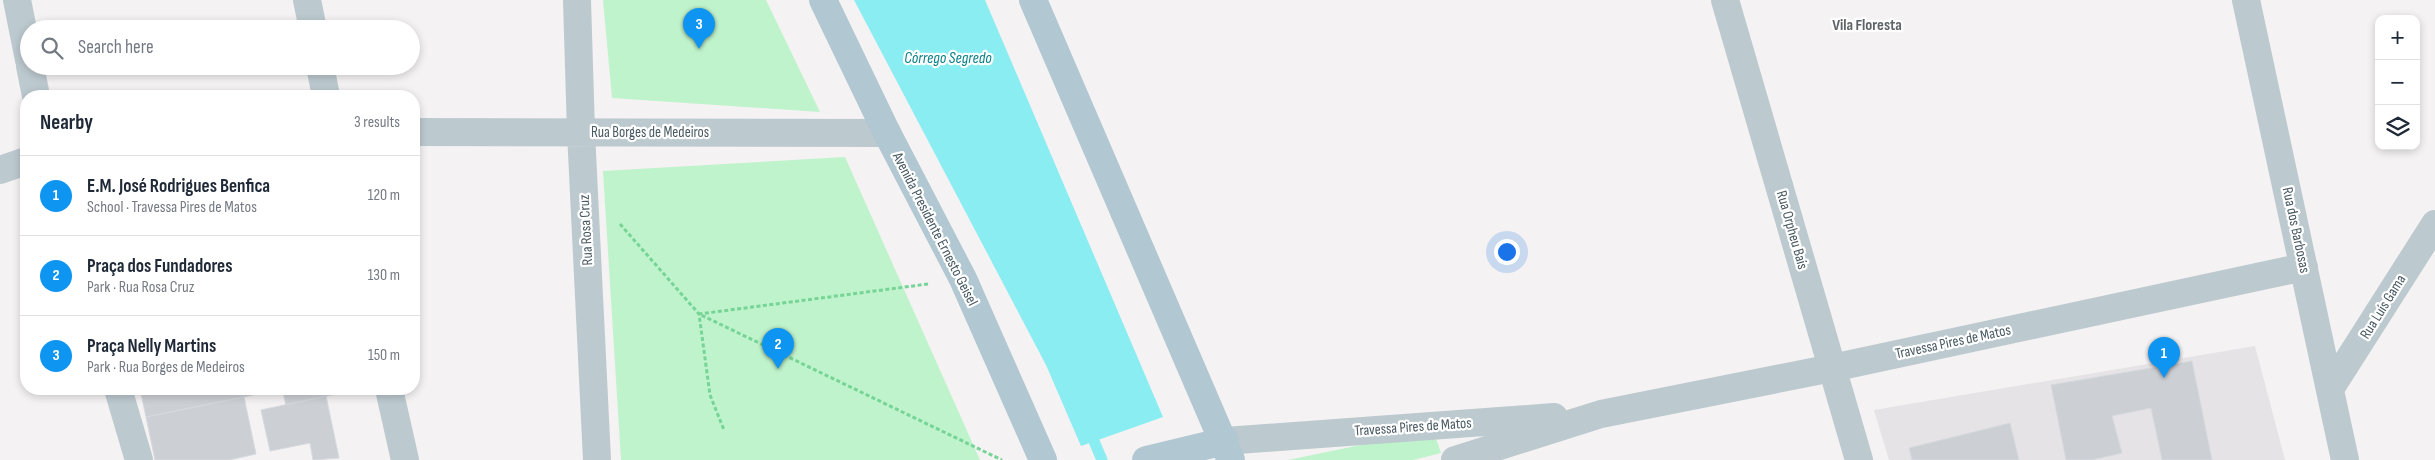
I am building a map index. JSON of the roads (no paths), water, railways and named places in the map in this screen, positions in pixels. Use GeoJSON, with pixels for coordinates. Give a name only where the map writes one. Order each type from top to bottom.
{"type":"FeatureCollection","features":[{"type":"Feature","properties":{"kind":"main road","name":"Avenida Presidente Ernesto Geisel"},"geometry":{"type":"LineString","coordinates":[[823,0],[887,133],[963,279],[1043,460]]}},
{"type":"Feature","properties":{"kind":"main road"},"geometry":{"type":"LineString","coordinates":[[1033,0],[1228,450],[1177,451],[1146,460]]}},
{"type":"Feature","properties":{"kind":"street"},"geometry":{"type":"LineString","coordinates":[[17,0],[21,20]]}},
{"type":"Feature","properties":{"kind":"street"},"geometry":{"type":"LineString","coordinates":[[307,0],[311,20]]}},
{"type":"Feature","properties":{"kind":"street","name":"Rua Rosa Cruz"},"geometry":{"type":"LineString","coordinates":[[577,0],[581,132],[597,460]]}},
{"type":"Feature","properties":{"kind":"street","name":"Rua Orpheu Baís"},"geometry":{"type":"LineString","coordinates":[[1725,0],[1859,460]]}},
{"type":"Feature","properties":{"kind":"street","name":"Rua dos Barbosas"},"geometry":{"type":"LineString","coordinates":[[2246,0],[2346,460]]}},
{"type":"Feature","properties":{"kind":"street"},"geometry":{"type":"LineString","coordinates":[[32,75],[35,90]]}},
{"type":"Feature","properties":{"kind":"street"},"geometry":{"type":"LineString","coordinates":[[322,75],[325,90]]}},
{"type":"Feature","properties":{"kind":"street","name":"Rua Borges de Medeiros"},"geometry":{"type":"LineString","coordinates":[[420,132],[887,133]]}},
{"type":"Feature","properties":{"kind":"street"},"geometry":{"type":"LineString","coordinates":[[0,170],[20,163]]}},
{"type":"Feature","properties":{"kind":"street","name":"Rua Luís Gama"},"geometry":{"type":"LineString","coordinates":[[2330,389],[2435,224]]}},
{"type":"Feature","properties":{"kind":"street","name":"Travessa Pires de Matos"},"geometry":{"type":"LineString","coordinates":[[1228,450],[1601,414],[1832,368],[2304,267]]}},
{"type":"Feature","properties":{"kind":"street"},"geometry":{"type":"LineString","coordinates":[[120,395],[140,460]]}},
{"type":"Feature","properties":{"kind":"street"},"geometry":{"type":"LineString","coordinates":[[390,395],[405,460]]}},
{"type":"Feature","properties":{"kind":"street","name":"Travessa Pires de Matos"},"geometry":{"type":"LineString","coordinates":[[1455,460],[1601,414]]}},
{"type":"Feature","properties":{"kind":"water","name":"Córrego Segredo"},"geometry":{"type":"Polygon","coordinates":[[[854,0],[985,0],[1163,417],[1081,446],[1046,365],[854,0]]]}},
{"type":"Feature","properties":{"kind":"waterway","name":"Córrego Segredo"},"geometry":{"type":"LineString","coordinates":[[1088,427],[1102,460]]}},
{"type":"Feature","properties":{"kind":"place","name":"Praça Nelly Martins"},"geometry":{"type":"Point","coordinates":[699,49]}},
{"type":"Feature","properties":{"kind":"place","name":"Praça dos Fundadores"},"geometry":{"type":"Point","coordinates":[778,369]}},
{"type":"Feature","properties":{"kind":"place","name":"E.M. José Rodrigues Benfica"},"geometry":{"type":"Point","coordinates":[2164,378]}},
{"type":"Feature","properties":{"kind":"district","name":"Vila Floresta"},"geometry":{"type":"Point","coordinates":[1867,25]}}]}
